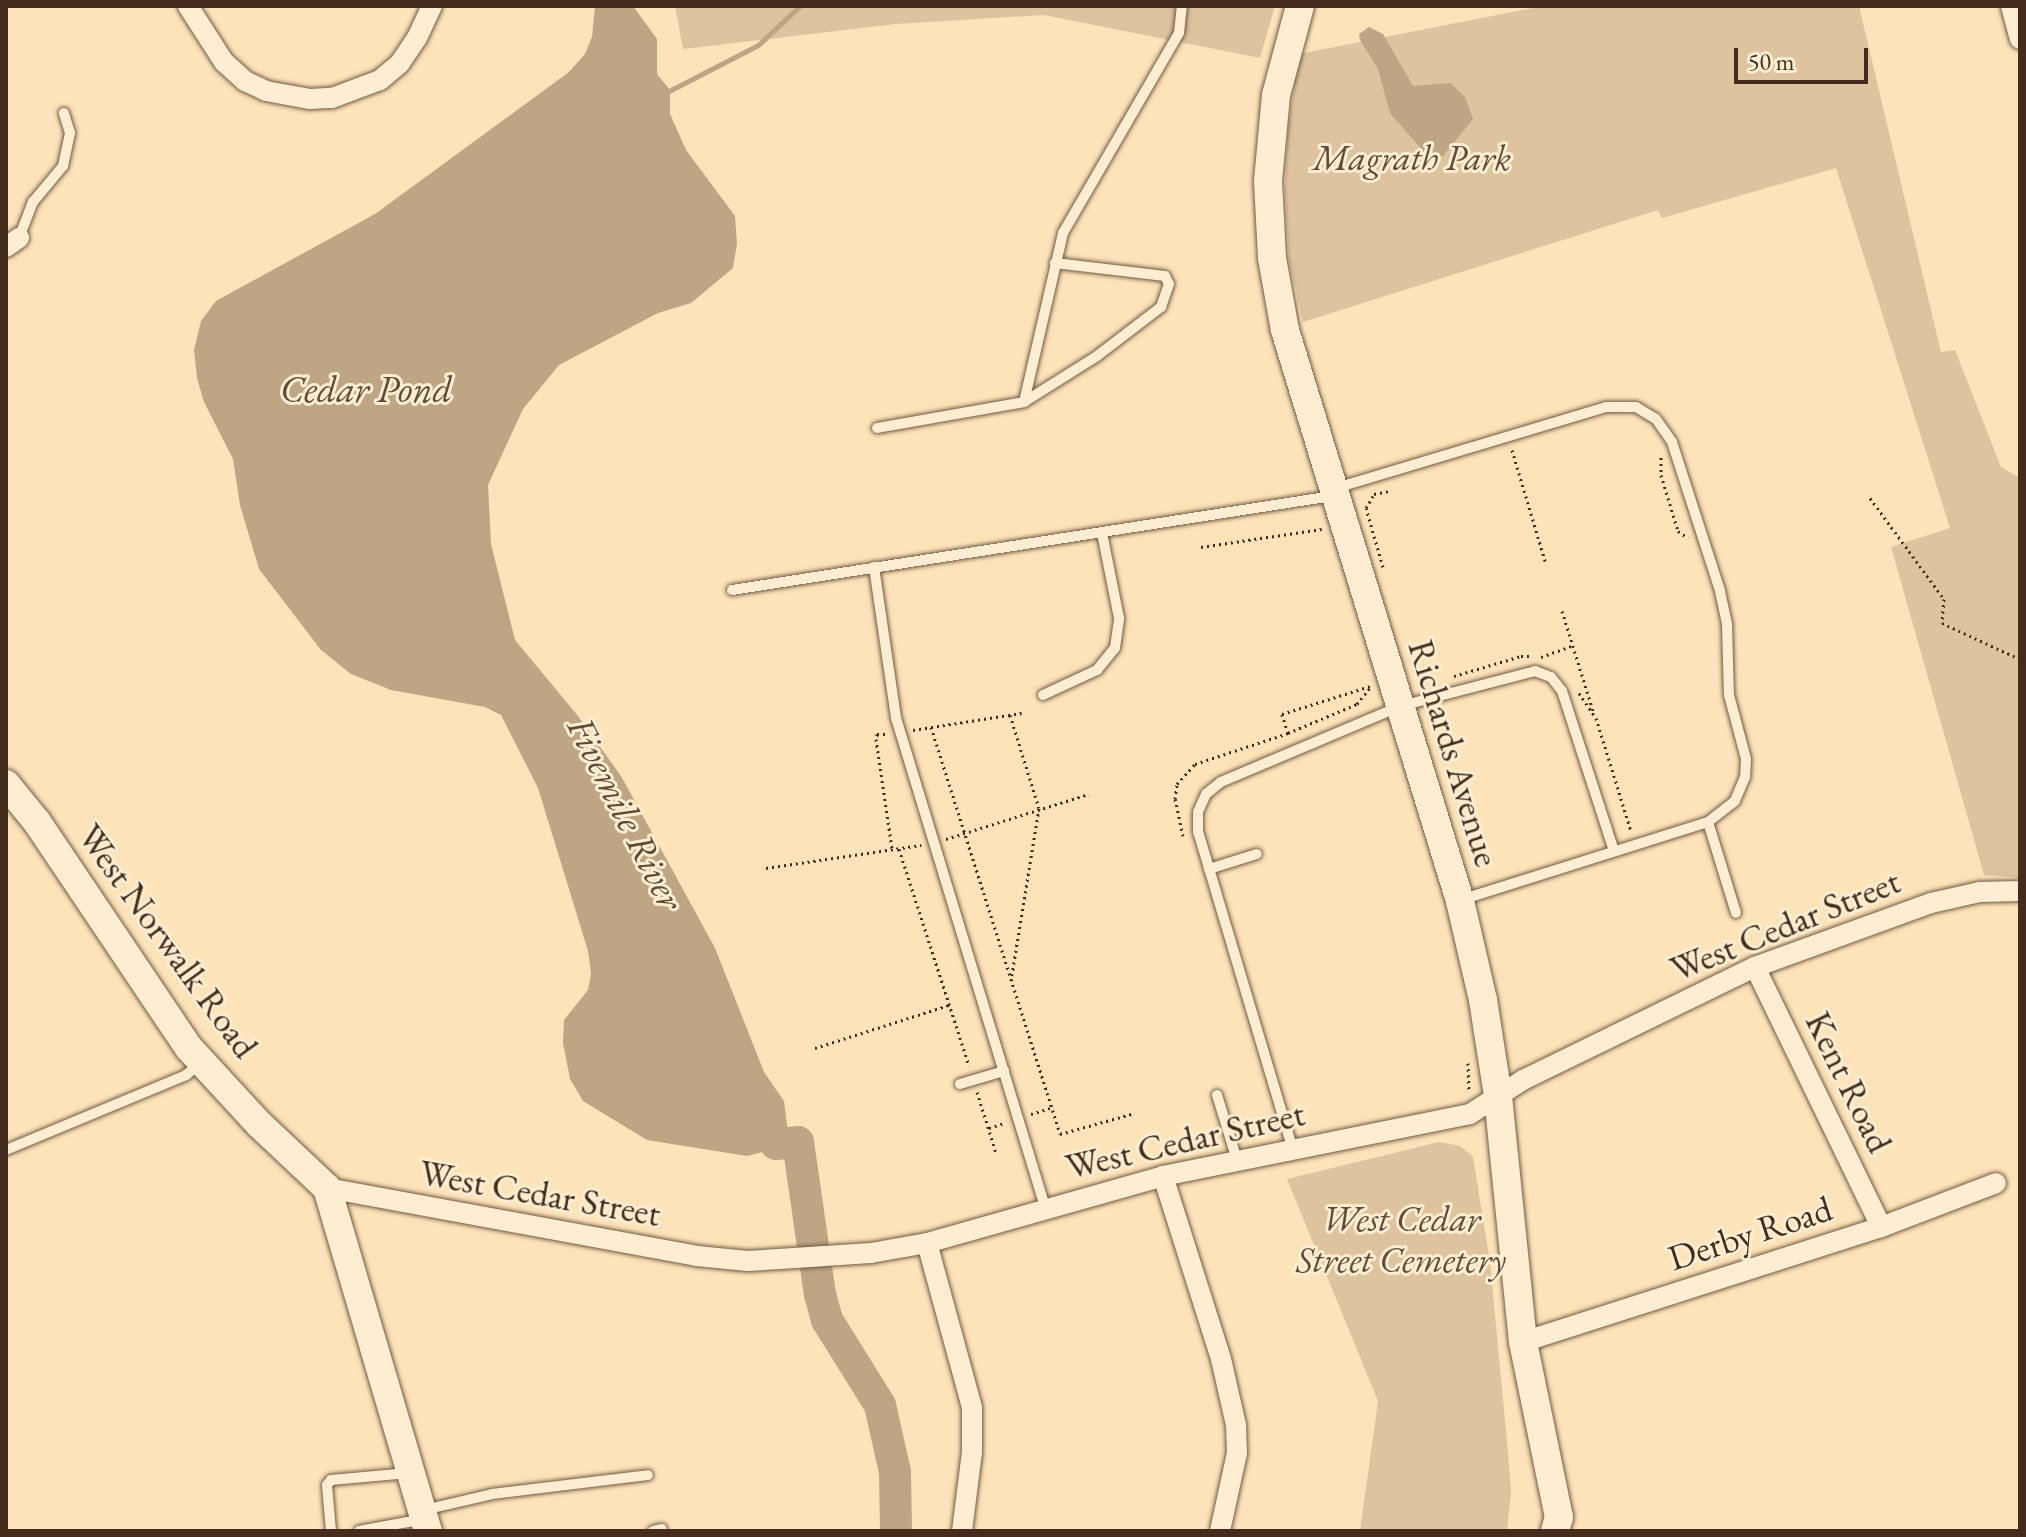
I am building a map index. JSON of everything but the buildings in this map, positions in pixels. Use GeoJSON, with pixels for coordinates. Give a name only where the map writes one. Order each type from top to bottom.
{"type":"FeatureCollection","features":[{"type":"Feature","properties":{"kind":"street"},"geometry":{"type":"LineString","coordinates":[[188,6],[215,51],[245,81],[266,91],[310,99],[344,95],[380,80],[400,63],[417,38],[432,6]]}},
{"type":"Feature","properties":{"kind":"street","name":"Richards Avenue"},"geometry":{"type":"LineString","coordinates":[[1300,6],[1276,95],[1268,181],[1272,258],[1285,330],[1460,901],[1483,1000],[1498,1096],[1523,1342],[1559,1517],[1555,1531]]}},
{"type":"Feature","properties":{"kind":"street"},"geometry":{"type":"LineString","coordinates":[[2011,6],[2020,39]]}},
{"type":"Feature","properties":{"kind":"street","name":"West Norwalk Road"},"geometry":{"type":"LineString","coordinates":[[6,784],[37,822],[202,1062],[259,1124],[327,1188]]}},
{"type":"Feature","properties":{"kind":"street","name":"West Cedar Street"},"geometry":{"type":"LineString","coordinates":[[327,1188],[697,1256],[748,1261],[825,1257],[927,1243],[1045,1207],[1163,1176],[1470,1114],[1523,1080],[1755,967],[1931,903],[1980,892],[2020,891]]}},
{"type":"Feature","properties":{"kind":"street","name":"Kent Road"},"geometry":{"type":"LineString","coordinates":[[1755,967],[1881,1227]]}},
{"type":"Feature","properties":{"kind":"street"},"geometry":{"type":"LineString","coordinates":[[1163,1176],[1221,1359],[1236,1425],[1237,1453],[1220,1531]]}},
{"type":"Feature","properties":{"kind":"street","name":"Derby Road"},"geometry":{"type":"LineString","coordinates":[[1523,1342],[1881,1227],[1996,1183]]}},
{"type":"Feature","properties":{"kind":"street"},"geometry":{"type":"LineString","coordinates":[[327,1188],[425,1520]]}},
{"type":"Feature","properties":{"kind":"street"},"geometry":{"type":"LineString","coordinates":[[927,1243],[972,1408],[972,1452],[962,1531]]}},
{"type":"Feature","properties":{"kind":"lane"},"geometry":{"type":"LineString","coordinates":[[1024,402],[1063,233],[1179,33],[1182,6]]}},
{"type":"Feature","properties":{"kind":"lane"},"geometry":{"type":"LineString","coordinates":[[12,243],[33,202],[63,166],[70,133],[64,113]]}},
{"type":"Feature","properties":{"kind":"lane"},"geometry":{"type":"LineString","coordinates":[[877,428],[1024,402],[1097,356],[1161,307],[1169,284],[1165,276],[1055,263]]}},
{"type":"Feature","properties":{"kind":"lane"},"geometry":{"type":"LineString","coordinates":[[732,590],[1102,533],[1333,492],[1606,407],[1636,407],[1661,424],[1678,455],[1720,591],[1727,625],[1729,695],[1746,759],[1745,777],[1735,801],[1708,822],[1460,901]]}},
{"type":"Feature","properties":{"kind":"lane"},"geometry":{"type":"LineString","coordinates":[[1043,695],[1097,670],[1115,648],[1118,610],[1102,533]]}},
{"type":"Feature","properties":{"kind":"lane"},"geometry":{"type":"LineString","coordinates":[[874,567],[896,718],[1045,1207]]}},
{"type":"Feature","properties":{"kind":"lane"},"geometry":{"type":"LineString","coordinates":[[1293,1150],[1198,832],[1198,812],[1206,794],[1221,782],[1401,706],[1516,673],[1535,671],[1551,677],[1562,691],[1614,851]]}},
{"type":"Feature","properties":{"kind":"lane"},"geometry":{"type":"LineString","coordinates":[[1708,822],[1736,913]]}},
{"type":"Feature","properties":{"kind":"lane"},"geometry":{"type":"LineString","coordinates":[[1209,869],[1257,854]]}},
{"type":"Feature","properties":{"kind":"lane"},"geometry":{"type":"LineString","coordinates":[[6,1150],[186,1075],[202,1062]]}},
{"type":"Feature","properties":{"kind":"lane"},"geometry":{"type":"LineString","coordinates":[[960,1084],[1004,1071]]}},
{"type":"Feature","properties":{"kind":"lane"},"geometry":{"type":"LineString","coordinates":[[1217,1095],[1237,1160]]}},
{"type":"Feature","properties":{"kind":"lane"},"geometry":{"type":"LineString","coordinates":[[331,1531],[327,1485],[331,1480],[411,1473]]}},
{"type":"Feature","properties":{"kind":"lane"},"geometry":{"type":"LineString","coordinates":[[359,1531],[425,1520],[492,1494],[648,1475]]}},
{"type":"Feature","properties":{"kind":"path"},"geometry":{"type":"LineString","coordinates":[[1661,449],[1661,475],[1678,531],[1690,540]]}},
{"type":"Feature","properties":{"kind":"path"},"geometry":{"type":"LineString","coordinates":[[1512,450],[1545,561]]}},
{"type":"Feature","properties":{"kind":"path"},"geometry":{"type":"LineString","coordinates":[[1383,579],[1383,565],[1366,508],[1374,494],[1389,491]]}},
{"type":"Feature","properties":{"kind":"path"},"geometry":{"type":"LineString","coordinates":[[1870,498],[1944,599],[1942,623],[2020,659]]}},
{"type":"Feature","properties":{"kind":"path"},"geometry":{"type":"LineString","coordinates":[[1201,547],[1322,529],[1326,543]]}},
{"type":"Feature","properties":{"kind":"path"},"geometry":{"type":"LineString","coordinates":[[1562,611],[1631,831]]}},
{"type":"Feature","properties":{"kind":"path"},"geometry":{"type":"LineString","coordinates":[[1447,678],[1521,656],[1541,657],[1573,646]]}},
{"type":"Feature","properties":{"kind":"path"},"geometry":{"type":"LineString","coordinates":[[1541,657],[1552,664]]}},
{"type":"Feature","properties":{"kind":"path"},"geometry":{"type":"LineString","coordinates":[[1572,682],[1596,718]]}},
{"type":"Feature","properties":{"kind":"path"},"geometry":{"type":"LineString","coordinates":[[1288,733],[1357,704],[1371,686]]}},
{"type":"Feature","properties":{"kind":"path"},"geometry":{"type":"LineString","coordinates":[[913,730],[1022,713]]}},
{"type":"Feature","properties":{"kind":"path"},"geometry":{"type":"LineString","coordinates":[[1010,715],[1039,808],[1011,984]]}},
{"type":"Feature","properties":{"kind":"path"},"geometry":{"type":"LineString","coordinates":[[931,727],[1060,1134],[1131,1114]]}},
{"type":"Feature","properties":{"kind":"path"},"geometry":{"type":"LineString","coordinates":[[886,734],[877,734],[876,739],[892,849]]}},
{"type":"Feature","properties":{"kind":"path"},"geometry":{"type":"LineString","coordinates":[[946,839],[1089,794]]}},
{"type":"Feature","properties":{"kind":"path"},"geometry":{"type":"LineString","coordinates":[[766,868],[922,845]]}},
{"type":"Feature","properties":{"kind":"path"},"geometry":{"type":"LineString","coordinates":[[899,849],[996,1153]]}},
{"type":"Feature","properties":{"kind":"path"},"geometry":{"type":"LineString","coordinates":[[815,1048],[950,1005]]}},
{"type":"Feature","properties":{"kind":"path"},"geometry":{"type":"LineString","coordinates":[[1468,1057],[1470,1114]]}},
{"type":"Feature","properties":{"kind":"path"},"geometry":{"type":"LineString","coordinates":[[1031,1114],[1051,1108]]}},
{"type":"Feature","properties":{"kind":"path"},"geometry":{"type":"LineString","coordinates":[[989,1128],[1008,1122]]}},
{"type":"Feature","properties":{"kind":"green space"},"geometry":{"type":"Polygon","coordinates":[[[675,6],[1275,6],[1260,58],[1044,15],[896,24],[683,49],[675,6]]]}},
{"type":"Feature","properties":{"kind":"green space","name":"Magrath Park"},"geometry":{"type":"Polygon","coordinates":[[[1543,6],[1859,6],[1941,352],[1955,350],[2001,467],[2020,478],[2020,878],[1984,875],[1891,547],[1950,528],[1836,168],[1662,218],[1658,210],[1303,322],[1289,260],[1285,189],[1288,128],[1299,54],[1543,6]]]}},
{"type":"Feature","properties":{"kind":"green space","name":"West Cedar Street Cemetery"},"geometry":{"type":"Polygon","coordinates":[[[1439,1142],[1460,1146],[1473,1157],[1490,1262],[1508,1452],[1511,1491],[1507,1531],[1360,1531],[1378,1401],[1287,1179],[1439,1142]]]}},
{"type":"Feature","properties":{"kind":"water","name":"Cedar Pond"},"geometry":{"type":"Polygon","coordinates":[[[595,6],[633,6],[657,39],[657,74],[670,90],[670,114],[686,150],[735,216],[737,244],[733,268],[691,303],[658,313],[559,365],[523,409],[488,485],[491,544],[515,640],[578,716],[621,776],[715,948],[764,1072],[784,1101],[788,1132],[763,1152],[747,1156],[647,1140],[583,1101],[570,1079],[563,1043],[564,1020],[588,990],[591,974],[588,951],[538,788],[501,715],[485,707],[391,690],[351,674],[321,650],[259,569],[240,505],[233,459],[204,402],[197,378],[194,350],[201,321],[216,301],[375,214],[569,72],[585,54],[592,37],[595,6]]]}},
{"type":"Feature","properties":{"kind":"water"},"geometry":{"type":"Polygon","coordinates":[[[1369,27],[1383,34],[1413,86],[1450,83],[1465,97],[1473,119],[1443,156],[1430,159],[1390,113],[1378,69],[1360,40],[1359,34],[1369,27]]]}},
{"type":"Feature","properties":{"kind":"waterway"},"geometry":{"type":"LineString","coordinates":[[667,92],[758,45],[800,6]]}},
{"type":"Feature","properties":{"kind":"waterway","name":"Fivemile River"},"geometry":{"type":"LineString","coordinates":[[776,1144],[798,1142],[820,1294],[827,1320],[880,1405],[895,1472],[896,1531]]}}]}
